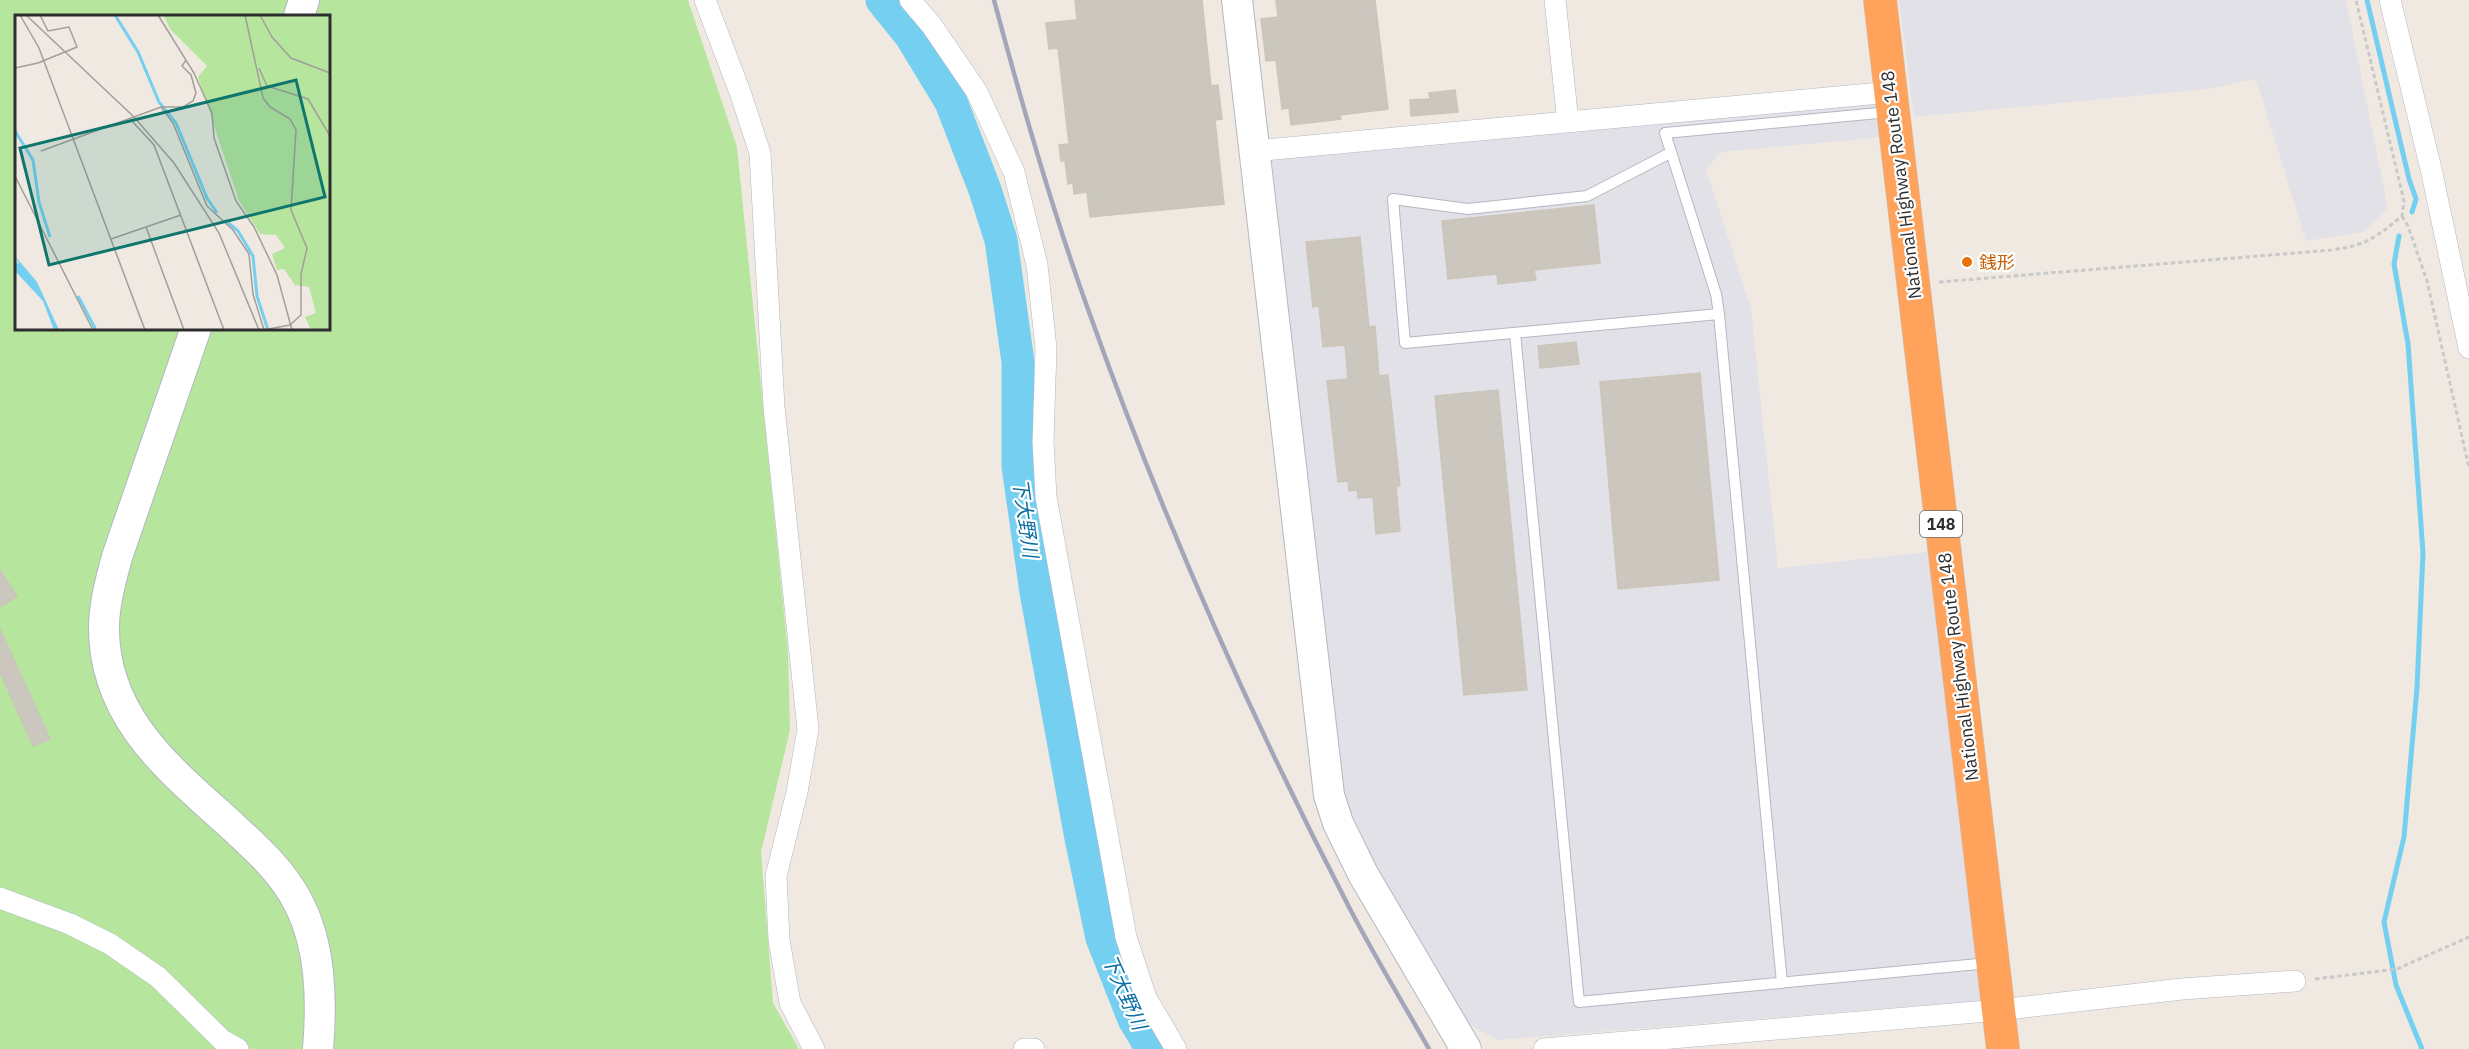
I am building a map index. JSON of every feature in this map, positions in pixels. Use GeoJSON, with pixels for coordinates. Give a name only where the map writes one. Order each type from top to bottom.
{"type":"FeatureCollection","features":[{"type":"Feature","properties":{"kind":"highway","name":"National Highway Route 148"},"geometry":{"type":"LineString","coordinates":[[1880,0],[2003,1049]]}},
{"type":"Feature","properties":{"kind":"street"},"geometry":{"type":"LineString","coordinates":[[299,15],[304,0]]}},
{"type":"Feature","properties":{"kind":"street"},"geometry":{"type":"LineString","coordinates":[[705,0],[760,153],[774,406],[808,729],[797,792],[776,876],[779,940],[790,1003],[814,1049]]}},
{"type":"Feature","properties":{"kind":"street"},"geometry":{"type":"LineString","coordinates":[[910,0],[932,26],[977,92],[1014,172],[1037,265],[1045,337],[1043,442],[1046,497],[1126,937],[1146,998],[1176,1049]]}},
{"type":"Feature","properties":{"kind":"street"},"geometry":{"type":"LineString","coordinates":[[1237,0],[1329,795],[1338,824],[1363,874],[1466,1049]]}},
{"type":"Feature","properties":{"kind":"street"},"geometry":{"type":"LineString","coordinates":[[1555,0],[1568,122]]}},
{"type":"Feature","properties":{"kind":"street"},"geometry":{"type":"LineString","coordinates":[[2390,0],[2431,169],[2469,348]]}},
{"type":"Feature","properties":{"kind":"street"},"geometry":{"type":"LineString","coordinates":[[1254,151],[1568,122],[1892,102]]}},
{"type":"Feature","properties":{"kind":"street"},"geometry":{"type":"LineString","coordinates":[[195,330],[117,557],[108,594],[105,649],[119,700],[132,726],[169,768],[279,872],[298,902],[310,930],[317,966],[318,1049]]}},
{"type":"Feature","properties":{"kind":"street"},"geometry":{"type":"LineString","coordinates":[[0,898],[70,924],[110,944],[158,977],[222,1040],[238,1049]]}},
{"type":"Feature","properties":{"kind":"street"},"geometry":{"type":"LineString","coordinates":[[1545,1049],[1999,1010],[2182,989],[2295,981]]}},
{"type":"Feature","properties":{"kind":"street"},"geometry":{"type":"LineString","coordinates":[[1024,1049],[1034,1049]]}},
{"type":"Feature","properties":{"kind":"lane"},"geometry":{"type":"LineString","coordinates":[[1782,982],[1719,314],[1716,294],[1665,133],[1892,102]]}},
{"type":"Feature","properties":{"kind":"lane"},"geometry":{"type":"LineString","coordinates":[[1670,153],[1587,196],[1468,209],[1393,199],[1405,344],[1719,314]]}},
{"type":"Feature","properties":{"kind":"lane"},"geometry":{"type":"LineString","coordinates":[[1515,333],[1580,1002],[1993,963]]}},
{"type":"Feature","properties":{"kind":"path"},"geometry":{"type":"LineString","coordinates":[[2356,0],[2404,201],[2402,216],[2408,226],[2427,281],[2469,468]]}},
{"type":"Feature","properties":{"kind":"path"},"geometry":{"type":"LineString","coordinates":[[1913,284],[2332,250],[2360,246],[2380,234],[2402,216]]}},
{"type":"Feature","properties":{"kind":"path"},"geometry":{"type":"LineString","coordinates":[[2295,981],[2397,969],[2469,937]]}},
{"type":"Feature","properties":{"kind":"shaded area"},"geometry":{"type":"Polygon","coordinates":[[[1899,0],[2346,0],[2388,209],[2363,232],[2306,241],[2256,79],[2207,89],[1914,117],[1899,0]]]}},
{"type":"Feature","properties":{"kind":"shaded area"},"geometry":{"type":"Polygon","coordinates":[[[1878,97],[1883,137],[1721,152],[1706,169],[1751,309],[1778,568],[1928,552],[1990,1000],[1498,1040],[1468,1024],[1348,820],[1338,774],[1264,159],[1878,97]]]}},
{"type":"Feature","properties":{"kind":"green space"},"geometry":{"type":"Polygon","coordinates":[[[0,0],[688,0],[737,147],[788,653],[790,730],[761,852],[773,1003],[799,1049],[0,1049],[0,0]]]}},
{"type":"Feature","properties":{"kind":"building"},"geometry":{"type":"Polygon","coordinates":[[[1075,0],[1202,0],[1211,86],[1218,85],[1222,119],[1215,120],[1224,204],[1090,217],[1087,192],[1074,194],[1073,183],[1068,184],[1065,161],[1061,161],[1059,145],[1069,144],[1058,48],[1049,49],[1046,23],[1077,20],[1075,0]]]}},
{"type":"Feature","properties":{"kind":"building"},"geometry":{"type":"Polygon","coordinates":[[[1276,0],[1375,0],[1388,109],[1340,115],[1341,119],[1291,125],[1289,108],[1282,109],[1276,60],[1266,61],[1261,19],[1278,17],[1276,0]]]}},
{"type":"Feature","properties":{"kind":"building"},"geometry":{"type":"Polygon","coordinates":[[[1455,90],[1458,112],[1411,116],[1410,100],[1430,99],[1429,93],[1455,90]]]}},
{"type":"Feature","properties":{"kind":"building"},"geometry":{"type":"Polygon","coordinates":[[[1594,205],[1600,263],[1534,270],[1536,280],[1498,284],[1497,274],[1448,279],[1442,221],[1594,205]]]}},
{"type":"Feature","properties":{"kind":"building"},"geometry":{"type":"Polygon","coordinates":[[[1360,237],[1369,327],[1375,326],[1379,376],[1388,375],[1400,486],[1396,486],[1400,531],[1376,534],[1373,497],[1358,498],[1357,490],[1349,491],[1348,481],[1338,482],[1327,381],[1348,379],[1345,345],[1323,347],[1319,306],[1313,307],[1306,242],[1360,237]]]}},
{"type":"Feature","properties":{"kind":"building"},"geometry":{"type":"Polygon","coordinates":[[[1576,342],[1579,364],[1540,368],[1538,346],[1576,342]]]}},
{"type":"Feature","properties":{"kind":"building"},"geometry":{"type":"Polygon","coordinates":[[[1700,373],[1719,580],[1618,589],[1600,382],[1700,373]]]}},
{"type":"Feature","properties":{"kind":"building"},"geometry":{"type":"Polygon","coordinates":[[[1498,390],[1527,690],[1464,695],[1435,396],[1498,390]]]}},
{"type":"Feature","properties":{"kind":"building"},"geometry":{"type":"Polygon","coordinates":[[[0,570],[17,596],[0,607],[0,570]]]}},
{"type":"Feature","properties":{"kind":"building"},"geometry":{"type":"Polygon","coordinates":[[[0,629],[50,739],[33,746],[0,672],[0,629]]]}},
{"type":"Feature","properties":{"kind":"waterway","name":"下大野川"},"geometry":{"type":"LineString","coordinates":[[882,0],[911,36],[951,102],[985,190],[1001,240],[1018,362],[1018,466],[1036,592],[1081,838],[1102,938],[1134,1019],[1152,1049]]}},
{"type":"Feature","properties":{"kind":"waterway"},"geometry":{"type":"LineString","coordinates":[[2367,0],[2409,179],[2416,199],[2412,212]]}},
{"type":"Feature","properties":{"kind":"waterway"},"geometry":{"type":"LineString","coordinates":[[2399,236],[2394,264],[2408,344],[2423,553],[2417,688],[2404,837],[2384,922],[2396,985],[2422,1049]]}},
{"type":"Feature","properties":{"kind":"railway"},"geometry":{"type":"LineString","coordinates":[[994,0],[1038,157],[1075,274],[1117,389],[1177,540],[1209,615],[1313,836],[1360,927],[1429,1049]]}},
{"type":"Feature","properties":{"kind":"place","name":"銭形"},"geometry":{"type":"Point","coordinates":[1967,262]}}]}
